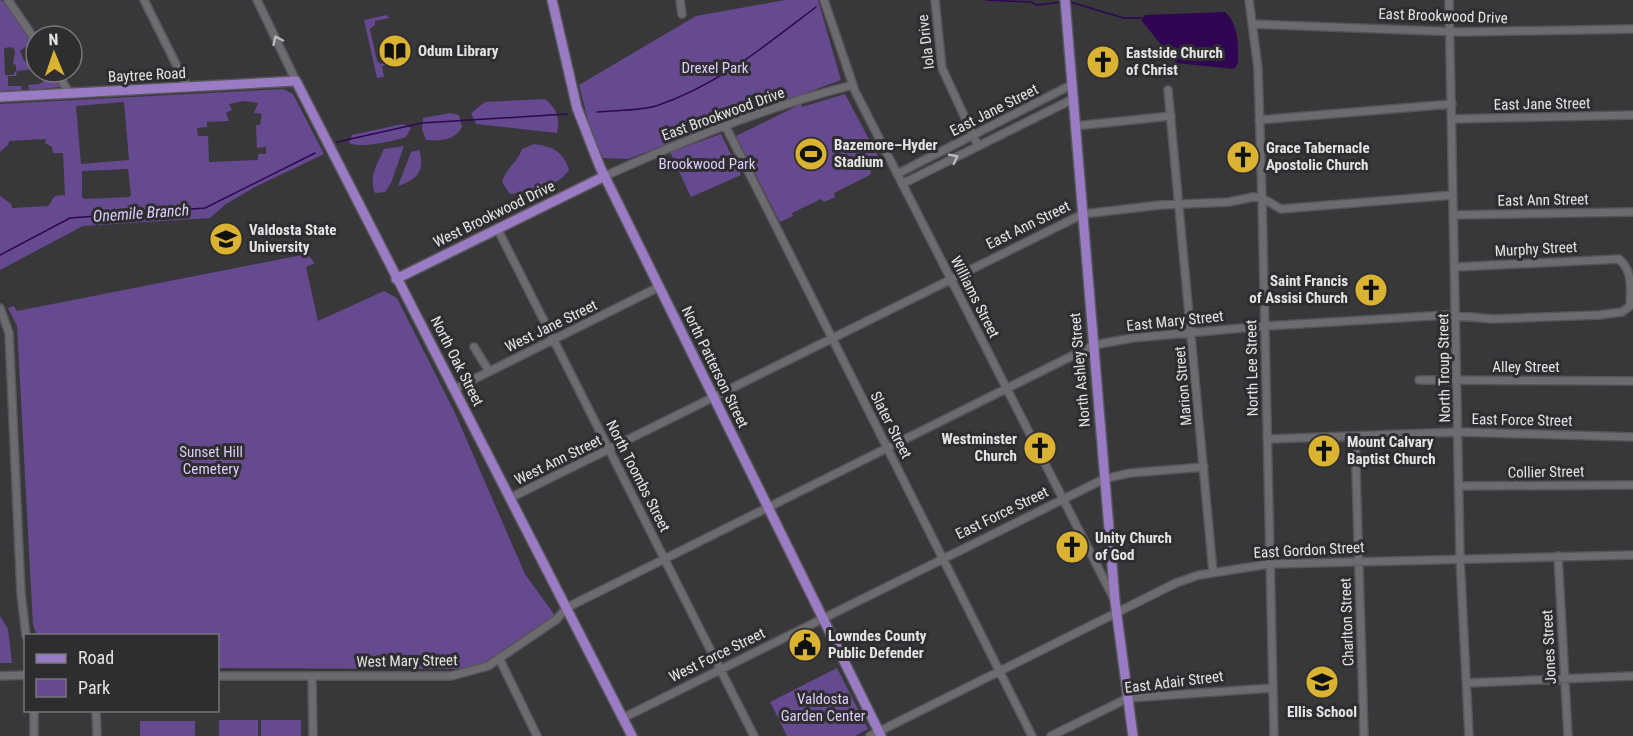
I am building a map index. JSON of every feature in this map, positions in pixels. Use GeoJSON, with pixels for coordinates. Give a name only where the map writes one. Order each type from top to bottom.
{"type":"FeatureCollection","features":[{"type":"Feature","properties":{"kind":"main road","name":"North Patterson Street"},"geometry":{"type":"LineString","coordinates":[[552,0],[576,105],[605,176],[880,734]]}},
{"type":"Feature","properties":{"kind":"main road","name":"North Ashley Street"},"geometry":{"type":"LineString","coordinates":[[1065,3],[1114,601],[1133,736]]}},
{"type":"Feature","properties":{"kind":"main road","name":"Baytree Road"},"geometry":{"type":"LineString","coordinates":[[0,97],[296,81]]}},
{"type":"Feature","properties":{"kind":"main road","name":"North Oak Street"},"geometry":{"type":"LineString","coordinates":[[296,81],[632,736]]}},
{"type":"Feature","properties":{"kind":"main road","name":"West Brookwood Drive"},"geometry":{"type":"LineString","coordinates":[[396,279],[605,176]]}},
{"type":"Feature","properties":{"kind":"street"},"geometry":{"type":"LineString","coordinates":[[8,0],[24,24]]}},
{"type":"Feature","properties":{"kind":"street"},"geometry":{"type":"LineString","coordinates":[[144,0],[188,88]]}},
{"type":"Feature","properties":{"kind":"street","name":"North Oak Street"},"geometry":{"type":"LineString","coordinates":[[257,0],[296,81]]}},
{"type":"Feature","properties":{"kind":"street"},"geometry":{"type":"LineString","coordinates":[[680,0],[682,14]]}},
{"type":"Feature","properties":{"kind":"street","name":"Williams Street"},"geometry":{"type":"LineString","coordinates":[[824,0],[853,85],[1114,601]]}},
{"type":"Feature","properties":{"kind":"street","name":"Iola Drive"},"geometry":{"type":"LineString","coordinates":[[935,0],[942,68],[978,146]]}},
{"type":"Feature","properties":{"kind":"street","name":"North Lee Street"},"geometry":{"type":"LineString","coordinates":[[1249,0],[1257,66],[1262,198],[1274,736]]}},
{"type":"Feature","properties":{"kind":"street","name":"North Troup Street"},"geometry":{"type":"LineString","coordinates":[[1449,0],[1460,558],[1469,736]]}},
{"type":"Feature","properties":{"kind":"street","name":"East Brookwood Drive"},"geometry":{"type":"LineString","coordinates":[[1252,24],[1450,31],[1633,29]]}},
{"type":"Feature","properties":{"kind":"street"},"geometry":{"type":"LineString","coordinates":[[64,84],[70,94]]}},
{"type":"Feature","properties":{"kind":"street","name":"East Brookwood Drive"},"geometry":{"type":"LineString","coordinates":[[605,176],[726,126],[806,98],[853,85]]}},
{"type":"Feature","properties":{"kind":"street","name":"East Jane Street"},"geometry":{"type":"LineString","coordinates":[[897,174],[1071,85]]}},
{"type":"Feature","properties":{"kind":"street","name":"Marion Street"},"geometry":{"type":"LineString","coordinates":[[1168,90],[1213,572]]}},
{"type":"Feature","properties":{"kind":"street","name":"East Jane Street"},"geometry":{"type":"LineString","coordinates":[[902,184],[1072,99]]}},
{"type":"Feature","properties":{"kind":"street"},"geometry":{"type":"LineString","coordinates":[[1258,120],[1452,104]]}},
{"type":"Feature","properties":{"kind":"street","name":"East Jane Street"},"geometry":{"type":"LineString","coordinates":[[1452,119],[1633,115]]}},
{"type":"Feature","properties":{"kind":"street"},"geometry":{"type":"LineString","coordinates":[[1075,126],[1171,116]]}},
{"type":"Feature","properties":{"kind":"street","name":"Slater Street"},"geometry":{"type":"LineString","coordinates":[[726,126],[1032,736]]}},
{"type":"Feature","properties":{"kind":"street","name":"East Ann Street"},"geometry":{"type":"LineString","coordinates":[[714,397],[1083,214],[1262,198],[1281,209],[1453,195]]}},
{"type":"Feature","properties":{"kind":"street","name":"East Ann Street"},"geometry":{"type":"LineString","coordinates":[[1454,215],[1633,212]]}},
{"type":"Feature","properties":{"kind":"street","name":"North Toombs Street"},"geometry":{"type":"LineString","coordinates":[[497,228],[754,736]]}},
{"type":"Feature","properties":{"kind":"street","name":"Murphy Street"},"geometry":{"type":"LineString","coordinates":[[1455,267],[1619,260],[1630,273],[1631,286],[1630,306],[1622,312]]}},
{"type":"Feature","properties":{"kind":"street","name":"West Jane Street"},"geometry":{"type":"LineString","coordinates":[[454,389],[659,287]]}},
{"type":"Feature","properties":{"kind":"street"},"geometry":{"type":"LineString","coordinates":[[0,308],[9,333],[21,593],[26,634]]}},
{"type":"Feature","properties":{"kind":"street","name":"East Mary Street"},"geometry":{"type":"LineString","coordinates":[[769,507],[1094,345],[1132,338],[1264,326],[1456,316],[1493,319],[1622,312]]}},
{"type":"Feature","properties":{"kind":"street"},"geometry":{"type":"LineString","coordinates":[[474,347],[489,371]]}},
{"type":"Feature","properties":{"kind":"street","name":"Alley Street"},"geometry":{"type":"LineString","coordinates":[[1419,380],[1633,381]]}},
{"type":"Feature","properties":{"kind":"street","name":"West Ann Street"},"geometry":{"type":"LineString","coordinates":[[510,498],[714,397]]}},
{"type":"Feature","properties":{"kind":"street","name":"East Force Street"},"geometry":{"type":"LineString","coordinates":[[1267,439],[1459,432],[1633,437]]}},
{"type":"Feature","properties":{"kind":"street","name":"Charlton Street"},"geometry":{"type":"LineString","coordinates":[[1355,436],[1364,736]]}},
{"type":"Feature","properties":{"kind":"street","name":"East Force Street"},"geometry":{"type":"LineString","coordinates":[[823,617],[1104,479],[1130,473],[1204,467]]}},
{"type":"Feature","properties":{"kind":"street","name":"Collier Street"},"geometry":{"type":"LineString","coordinates":[[1460,486],[1633,485]]}},
{"type":"Feature","properties":{"kind":"street","name":"West Mary Street"},"geometry":{"type":"LineString","coordinates":[[219,676],[451,676],[488,666],[557,619],[566,608],[769,507]]}},
{"type":"Feature","properties":{"kind":"street","name":"East Gordon Street"},"geometry":{"type":"LineString","coordinates":[[870,736],[880,734],[999,671],[1190,577],[1269,564],[1633,555]]}},
{"type":"Feature","properties":{"kind":"street","name":"Jones Street"},"geometry":{"type":"LineString","coordinates":[[1558,556],[1568,736]]}},
{"type":"Feature","properties":{"kind":"street","name":"West Force Street"},"geometry":{"type":"LineString","coordinates":[[623,718],[823,617]]}},
{"type":"Feature","properties":{"kind":"street"},"geometry":{"type":"LineString","coordinates":[[499,658],[537,736]]}},
{"type":"Feature","properties":{"kind":"street"},"geometry":{"type":"LineString","coordinates":[[0,676],[24,675]]}},
{"type":"Feature","properties":{"kind":"street"},"geometry":{"type":"LineString","coordinates":[[1467,683],[1633,675]]}},
{"type":"Feature","properties":{"kind":"street"},"geometry":{"type":"LineString","coordinates":[[312,676],[313,736]]}},
{"type":"Feature","properties":{"kind":"street","name":"East Adair Street"},"geometry":{"type":"LineString","coordinates":[[1051,736],[1128,698],[1273,688]]}},
{"type":"Feature","properties":{"kind":"street"},"geometry":{"type":"LineString","coordinates":[[34,712],[34,736]]}},
{"type":"Feature","properties":{"kind":"street"},"geometry":{"type":"LineString","coordinates":[[96,712],[97,736]]}},
{"type":"Feature","properties":{"kind":"green space"},"geometry":{"type":"Polygon","coordinates":[[[0,0],[5,2],[24,28],[24,48],[20,51],[24,61],[24,70],[17,71],[16,76],[8,76],[8,86],[22,86],[21,90],[0,91],[0,0]],[[12,47],[4,48],[5,75],[13,75],[16,71],[16,65],[13,64],[15,51],[12,47]]]}},
{"type":"Feature","properties":{"kind":"green space","name":"Drexel Park"},"geometry":{"type":"Polygon","coordinates":[[[785,0],[818,0],[841,80],[628,159],[603,158],[591,132],[579,85],[696,16],[785,0]]]}},
{"type":"Feature","properties":{"kind":"green space"},"geometry":{"type":"Polygon","coordinates":[[[386,15],[390,18],[375,21],[375,25],[370,29],[377,61],[381,64],[388,59],[389,65],[382,66],[384,77],[377,78],[364,20],[386,15]]]}},
{"type":"Feature","properties":{"kind":"green space"},"geometry":{"type":"Polygon","coordinates":[[[60,84],[62,87],[29,90],[28,85],[60,84]]]}},
{"type":"Feature","properties":{"kind":"green space"},"geometry":{"type":"Polygon","coordinates":[[[283,89],[293,94],[324,154],[255,187],[226,204],[210,218],[83,226],[0,270],[0,196],[11,204],[12,208],[48,206],[55,196],[65,195],[63,153],[53,153],[52,147],[45,143],[46,139],[9,141],[0,152],[0,104],[283,89]],[[244,101],[229,104],[232,110],[226,113],[229,121],[207,122],[207,127],[197,128],[198,136],[208,136],[209,162],[258,160],[258,154],[266,154],[266,147],[257,148],[256,125],[260,125],[262,114],[254,113],[258,103],[244,101]],[[124,102],[76,106],[81,164],[129,160],[124,102]],[[128,169],[82,171],[82,197],[84,199],[129,197],[131,195],[128,169]]]}},
{"type":"Feature","properties":{"kind":"green space","name":"Bazemore–Hyder Stadium"},"geometry":{"type":"Polygon","coordinates":[[[845,94],[880,160],[872,165],[870,175],[834,193],[835,197],[824,202],[821,199],[792,213],[793,216],[780,222],[736,136],[801,104],[802,107],[845,94]]]}},
{"type":"Feature","properties":{"kind":"green space"},"geometry":{"type":"Polygon","coordinates":[[[545,99],[557,114],[557,133],[476,124],[471,113],[485,102],[545,99]]]}},
{"type":"Feature","properties":{"kind":"green space"},"geometry":{"type":"Polygon","coordinates":[[[450,113],[459,115],[462,127],[459,132],[447,139],[426,140],[422,130],[423,118],[450,113]]]}},
{"type":"Feature","properties":{"kind":"green space"},"geometry":{"type":"Polygon","coordinates":[[[403,124],[411,128],[406,137],[369,145],[349,143],[352,135],[403,124]]]}},
{"type":"Feature","properties":{"kind":"green space","name":"Brookwood Park"},"geometry":{"type":"Polygon","coordinates":[[[721,134],[741,175],[691,197],[670,152],[721,134]]]}},
{"type":"Feature","properties":{"kind":"green space"},"geometry":{"type":"Polygon","coordinates":[[[534,144],[556,151],[564,159],[569,170],[557,181],[543,188],[510,194],[502,182],[504,177],[522,149],[534,144]]]}},
{"type":"Feature","properties":{"kind":"green space"},"geometry":{"type":"Polygon","coordinates":[[[404,146],[391,183],[385,192],[375,193],[373,176],[384,149],[404,146]]]}},
{"type":"Feature","properties":{"kind":"green space"},"geometry":{"type":"Polygon","coordinates":[[[419,150],[421,163],[418,173],[410,181],[398,186],[411,152],[419,150]]]}},
{"type":"Feature","properties":{"kind":"green space","name":"Sunset Hill Cemetery"},"geometry":{"type":"Polygon","coordinates":[[[307,254],[315,263],[306,267],[318,321],[384,291],[397,298],[455,413],[525,574],[556,617],[486,664],[470,669],[219,668],[219,634],[37,634],[33,625],[17,326],[8,308],[14,306],[17,311],[307,254]]]}},
{"type":"Feature","properties":{"kind":"green space"},"geometry":{"type":"Polygon","coordinates":[[[0,616],[8,629],[12,663],[0,663],[0,616]]]}},
{"type":"Feature","properties":{"kind":"green space","name":"Valdosta Garden Center"},"geometry":{"type":"Polygon","coordinates":[[[837,668],[868,729],[855,736],[787,736],[770,702],[837,668]]]}},
{"type":"Feature","properties":{"kind":"green space"},"geometry":{"type":"Polygon","coordinates":[[[219,720],[258,720],[258,736],[219,736],[219,720]]]}},
{"type":"Feature","properties":{"kind":"green space"},"geometry":{"type":"Polygon","coordinates":[[[261,720],[301,720],[301,736],[261,736],[261,720]]]}},
{"type":"Feature","properties":{"kind":"green space"},"geometry":{"type":"Polygon","coordinates":[[[140,721],[195,721],[195,736],[140,736],[140,721]]]}},
{"type":"Feature","properties":{"kind":"shaded area"},"geometry":{"type":"Polygon","coordinates":[[[1225,12],[1233,23],[1237,36],[1238,63],[1234,69],[1176,63],[1141,20],[1145,15],[1225,12]]]}},
{"type":"Feature","properties":{"kind":"waterway"},"geometry":{"type":"LineString","coordinates":[[986,0],[1031,2],[1037,5],[1062,2]]}},
{"type":"Feature","properties":{"kind":"waterway"},"geometry":{"type":"LineString","coordinates":[[1070,2],[1124,18],[1141,18]]}},
{"type":"Feature","properties":{"kind":"waterway","name":"Onemile Branch"},"geometry":{"type":"LineString","coordinates":[[597,112],[649,108],[678,98],[740,63],[816,7]]}},
{"type":"Feature","properties":{"kind":"waterway","name":"Onemile Branch"},"geometry":{"type":"LineString","coordinates":[[337,142],[422,123],[567,114]]}},
{"type":"Feature","properties":{"kind":"waterway","name":"Onemile Branch"},"geometry":{"type":"LineString","coordinates":[[0,255],[70,218],[205,208],[315,153]]}},
{"type":"Feature","properties":{"kind":"place","name":"Odum Library"},"geometry":{"type":"Point","coordinates":[395,51]}},
{"type":"Feature","properties":{"kind":"place","name":"Eastside Church of Christ"},"geometry":{"type":"Point","coordinates":[1103,62]}},
{"type":"Feature","properties":{"kind":"place","name":"Bazemore–Hyder Stadium"},"geometry":{"type":"Point","coordinates":[811,154]}},
{"type":"Feature","properties":{"kind":"place","name":"Grace Tabernacle Apostolic Church"},"geometry":{"type":"Point","coordinates":[1243,157]}},
{"type":"Feature","properties":{"kind":"place","name":"Valdosta State University"},"geometry":{"type":"Point","coordinates":[226,239]}},
{"type":"Feature","properties":{"kind":"place","name":"Saint Francis of Assisi Church"},"geometry":{"type":"Point","coordinates":[1371,290]}},
{"type":"Feature","properties":{"kind":"place","name":"Westminster Church"},"geometry":{"type":"Point","coordinates":[1040,448]}},
{"type":"Feature","properties":{"kind":"place","name":"Mount Calvary Baptist Church"},"geometry":{"type":"Point","coordinates":[1324,451]}},
{"type":"Feature","properties":{"kind":"place","name":"Unity Church of God"},"geometry":{"type":"Point","coordinates":[1072,547]}},
{"type":"Feature","properties":{"kind":"place","name":"Lowndes County Public Defender"},"geometry":{"type":"Point","coordinates":[805,645]}},
{"type":"Feature","properties":{"kind":"place","name":"Ellis School"},"geometry":{"type":"Point","coordinates":[1322,682]}}]}
